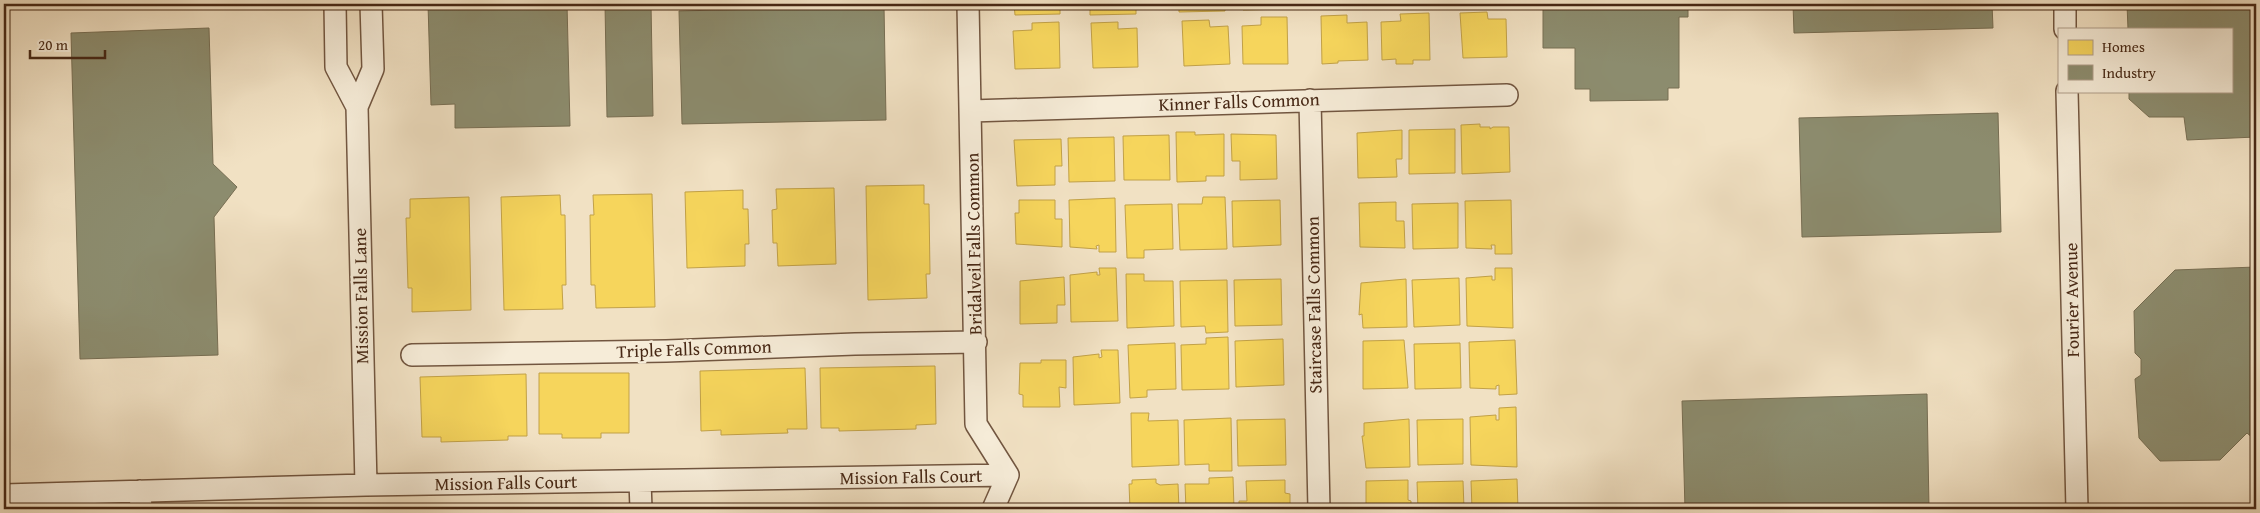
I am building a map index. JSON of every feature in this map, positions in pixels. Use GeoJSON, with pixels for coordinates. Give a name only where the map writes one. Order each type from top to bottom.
{"type":"FeatureCollection","features":[{"type":"Feature","properties":{"kind":"street","name":"Mission Falls Lane"},"geometry":{"type":"LineString","coordinates":[[335,4],[336,67],[357,107]]}},
{"type":"Feature","properties":{"kind":"street","name":"Mission Falls Lane"},"geometry":{"type":"LineString","coordinates":[[366,486],[357,107],[373,68],[372,4]]}},
{"type":"Feature","properties":{"kind":"street","name":"Bridalveil Falls Common"},"geometry":{"type":"LineString","coordinates":[[968,4],[976,342],[976,424],[1008,474]]}},
{"type":"Feature","properties":{"kind":"street"},"geometry":{"type":"LineString","coordinates":[[2065,4],[2065,28]]}},
{"type":"Feature","properties":{"kind":"street","name":"Fourier Avenue"},"geometry":{"type":"LineString","coordinates":[[2067,92],[2077,509]]}},
{"type":"Feature","properties":{"kind":"street","name":"Kinner Falls Common"},"geometry":{"type":"LineString","coordinates":[[971,111],[1506,94]]}},
{"type":"Feature","properties":{"kind":"street","name":"Staircase Falls Common"},"geometry":{"type":"LineString","coordinates":[[1310,100],[1319,509]]}},
{"type":"Feature","properties":{"kind":"street","name":"Triple Falls Common"},"geometry":{"type":"LineString","coordinates":[[412,355],[666,351],[855,344],[976,342]]}},
{"type":"Feature","properties":{"kind":"street"},"geometry":{"type":"LineString","coordinates":[[994,509],[1008,474]]}},
{"type":"Feature","properties":{"kind":"street","name":"Mission Falls Court"},"geometry":{"type":"LineString","coordinates":[[4,495],[141,500],[366,486],[1008,474]]}},
{"type":"Feature","properties":{"kind":"street"},"geometry":{"type":"LineString","coordinates":[[640,481],[641,509]]}},
{"type":"Feature","properties":{"kind":"building: Homes"},"geometry":{"type":"Polygon","coordinates":[[[1014,4],[1060,4],[1060,14],[1015,15],[1014,4]]]}},
{"type":"Feature","properties":{"kind":"building: Homes"},"geometry":{"type":"Polygon","coordinates":[[[1090,4],[1136,4],[1136,14],[1090,15],[1090,4]]]}},
{"type":"Feature","properties":{"kind":"building: Homes"},"geometry":{"type":"Polygon","coordinates":[[[1179,4],[1225,4],[1225,11],[1179,12],[1179,4]]]}},
{"type":"Feature","properties":{"kind":"building: Homes"},"geometry":{"type":"Polygon","coordinates":[[[1243,4],[1288,4],[1288,9],[1243,10],[1243,4]]]}},
{"type":"Feature","properties":{"kind":"building: Homes"},"geometry":{"type":"Polygon","coordinates":[[[1319,4],[1365,4],[1365,8],[1319,9],[1319,4]]]}},
{"type":"Feature","properties":{"kind":"building: Homes"},"geometry":{"type":"Polygon","coordinates":[[[1384,4],[1430,4],[1430,7],[1384,7],[1384,4]]]}},
{"type":"Feature","properties":{"kind":"building: Homes"},"geometry":{"type":"Polygon","coordinates":[[[1458,4],[1504,4],[1504,5],[1458,6],[1458,4]]]}},
{"type":"Feature","properties":{"kind":"building: Homes"},"geometry":{"type":"Polygon","coordinates":[[[1487,12],[1488,19],[1506,19],[1507,57],[1463,58],[1460,13],[1487,12]]]}},
{"type":"Feature","properties":{"kind":"building: Homes"},"geometry":{"type":"Polygon","coordinates":[[[1429,13],[1430,60],[1413,60],[1413,64],[1396,64],[1396,59],[1382,60],[1381,22],[1401,21],[1400,14],[1429,13]]]}},
{"type":"Feature","properties":{"kind":"building: Homes"},"geometry":{"type":"Polygon","coordinates":[[[1347,15],[1347,23],[1367,22],[1368,60],[1338,61],[1338,63],[1322,64],[1321,16],[1347,15]]]}},
{"type":"Feature","properties":{"kind":"building: Homes"},"geometry":{"type":"Polygon","coordinates":[[[1261,17],[1287,17],[1288,64],[1243,64],[1242,26],[1261,25],[1261,17]]]}},
{"type":"Feature","properties":{"kind":"building: Homes"},"geometry":{"type":"Polygon","coordinates":[[[1209,20],[1210,27],[1228,26],[1230,64],[1184,66],[1182,21],[1209,20]]]}},
{"type":"Feature","properties":{"kind":"building: Homes"},"geometry":{"type":"Polygon","coordinates":[[[1059,22],[1060,68],[1015,69],[1013,31],[1032,30],[1032,23],[1059,22]]]}},
{"type":"Feature","properties":{"kind":"building: Homes"},"geometry":{"type":"Polygon","coordinates":[[[1118,22],[1118,29],[1137,28],[1138,67],[1093,68],[1091,23],[1118,22]]]}},
{"type":"Feature","properties":{"kind":"building: Homes"},"geometry":{"type":"Polygon","coordinates":[[[1480,124],[1480,127],[1490,127],[1490,129],[1493,127],[1509,127],[1510,172],[1462,174],[1461,125],[1480,124]]]}},
{"type":"Feature","properties":{"kind":"building: Homes"},"geometry":{"type":"Polygon","coordinates":[[[1455,129],[1455,173],[1409,174],[1409,130],[1455,129]]]}},
{"type":"Feature","properties":{"kind":"building: Homes"},"geometry":{"type":"Polygon","coordinates":[[[1402,130],[1402,159],[1396,159],[1397,177],[1358,178],[1357,133],[1402,130]]]}},
{"type":"Feature","properties":{"kind":"building: Homes"},"geometry":{"type":"Polygon","coordinates":[[[1176,132],[1195,132],[1195,135],[1224,134],[1224,176],[1206,176],[1206,181],[1177,182],[1176,132]]]}},
{"type":"Feature","properties":{"kind":"building: Homes"},"geometry":{"type":"Polygon","coordinates":[[[1231,134],[1276,135],[1277,179],[1240,180],[1240,161],[1232,161],[1231,134]]]}},
{"type":"Feature","properties":{"kind":"building: Homes"},"geometry":{"type":"Polygon","coordinates":[[[1169,135],[1170,180],[1124,180],[1123,136],[1169,135]]]}},
{"type":"Feature","properties":{"kind":"building: Homes"},"geometry":{"type":"Polygon","coordinates":[[[1114,137],[1115,181],[1069,182],[1068,138],[1114,137]]]}},
{"type":"Feature","properties":{"kind":"building: Homes"},"geometry":{"type":"Polygon","coordinates":[[[1061,139],[1062,166],[1055,166],[1055,185],[1017,186],[1014,140],[1061,139]]]}},
{"type":"Feature","properties":{"kind":"building: Homes"},"geometry":{"type":"Polygon","coordinates":[[[924,185],[924,204],[929,204],[930,274],[926,274],[927,298],[868,300],[866,186],[924,185]]]}},
{"type":"Feature","properties":{"kind":"building: Homes"},"geometry":{"type":"Polygon","coordinates":[[[834,188],[836,264],[778,266],[777,243],[773,243],[772,210],[777,209],[776,189],[834,188]]]}},
{"type":"Feature","properties":{"kind":"building: Homes"},"geometry":{"type":"Polygon","coordinates":[[[743,190],[743,209],[748,209],[749,244],[745,244],[745,266],[687,268],[685,192],[743,190]]]}},
{"type":"Feature","properties":{"kind":"building: Homes"},"geometry":{"type":"Polygon","coordinates":[[[652,194],[655,307],[596,308],[595,285],[591,285],[590,215],[594,215],[593,195],[652,194]]]}},
{"type":"Feature","properties":{"kind":"building: Homes"},"geometry":{"type":"Polygon","coordinates":[[[560,195],[561,215],[565,215],[566,285],[562,285],[563,309],[504,310],[501,197],[560,195]]]}},
{"type":"Feature","properties":{"kind":"building: Homes"},"geometry":{"type":"Polygon","coordinates":[[[469,197],[471,310],[412,312],[412,288],[408,288],[406,218],[410,218],[410,199],[469,197]]]}},
{"type":"Feature","properties":{"kind":"building: Homes"},"geometry":{"type":"Polygon","coordinates":[[[1203,197],[1225,197],[1227,249],[1180,250],[1178,204],[1202,204],[1203,197]]]}},
{"type":"Feature","properties":{"kind":"building: Homes"},"geometry":{"type":"Polygon","coordinates":[[[1115,198],[1116,252],[1099,252],[1099,245],[1096,246],[1097,249],[1070,247],[1069,200],[1115,198]]]}},
{"type":"Feature","properties":{"kind":"building: Homes"},"geometry":{"type":"Polygon","coordinates":[[[1019,200],[1055,200],[1055,219],[1062,219],[1062,247],[1016,244],[1015,213],[1019,213],[1019,200]]]}},
{"type":"Feature","properties":{"kind":"building: Homes"},"geometry":{"type":"Polygon","coordinates":[[[1280,200],[1281,245],[1233,247],[1232,201],[1280,200]]]}},
{"type":"Feature","properties":{"kind":"building: Homes"},"geometry":{"type":"Polygon","coordinates":[[[1511,200],[1512,254],[1495,254],[1495,245],[1491,245],[1492,249],[1466,248],[1465,201],[1511,200]]]}},
{"type":"Feature","properties":{"kind":"building: Homes"},"geometry":{"type":"Polygon","coordinates":[[[1396,202],[1396,221],[1404,221],[1405,248],[1360,247],[1359,203],[1396,202]]]}},
{"type":"Feature","properties":{"kind":"building: Homes"},"geometry":{"type":"Polygon","coordinates":[[[1458,203],[1458,248],[1413,249],[1412,204],[1458,203]]]}},
{"type":"Feature","properties":{"kind":"building: Homes"},"geometry":{"type":"Polygon","coordinates":[[[1172,204],[1173,249],[1144,250],[1144,258],[1127,258],[1125,205],[1172,204]]]}},
{"type":"Feature","properties":{"kind":"building: Homes"},"geometry":{"type":"Polygon","coordinates":[[[1099,268],[1116,268],[1118,321],[1071,322],[1070,275],[1097,272],[1097,275],[1100,275],[1099,268]]]}},
{"type":"Feature","properties":{"kind":"building: Homes"},"geometry":{"type":"Polygon","coordinates":[[[1495,268],[1512,268],[1513,328],[1467,326],[1466,278],[1492,276],[1492,280],[1495,280],[1495,268]]]}},
{"type":"Feature","properties":{"kind":"building: Homes"},"geometry":{"type":"Polygon","coordinates":[[[1126,274],[1144,274],[1144,281],[1173,281],[1174,326],[1127,328],[1126,274]]]}},
{"type":"Feature","properties":{"kind":"building: Homes"},"geometry":{"type":"Polygon","coordinates":[[[1064,277],[1065,305],[1057,305],[1057,323],[1020,324],[1020,281],[1064,277]]]}},
{"type":"Feature","properties":{"kind":"building: Homes"},"geometry":{"type":"Polygon","coordinates":[[[1459,278],[1460,325],[1414,327],[1412,280],[1459,278]]]}},
{"type":"Feature","properties":{"kind":"building: Homes"},"geometry":{"type":"Polygon","coordinates":[[[1281,279],[1282,325],[1235,326],[1234,280],[1281,279]]]}},
{"type":"Feature","properties":{"kind":"building: Homes"},"geometry":{"type":"Polygon","coordinates":[[[1406,279],[1407,327],[1363,328],[1362,314],[1359,315],[1361,283],[1406,279]]]}},
{"type":"Feature","properties":{"kind":"building: Homes"},"geometry":{"type":"Polygon","coordinates":[[[1227,280],[1228,332],[1206,333],[1205,326],[1181,327],[1180,281],[1227,280]]]}},
{"type":"Feature","properties":{"kind":"building: Homes"},"geometry":{"type":"Polygon","coordinates":[[[1228,337],[1229,389],[1182,390],[1181,345],[1206,344],[1206,338],[1228,337]]]}},
{"type":"Feature","properties":{"kind":"building: Homes"},"geometry":{"type":"Polygon","coordinates":[[[1283,339],[1284,385],[1236,387],[1235,341],[1283,339]]]}},
{"type":"Feature","properties":{"kind":"building: Homes"},"geometry":{"type":"Polygon","coordinates":[[[1404,340],[1408,388],[1363,389],[1363,341],[1404,340]]]}},
{"type":"Feature","properties":{"kind":"building: Homes"},"geometry":{"type":"Polygon","coordinates":[[[1515,340],[1517,394],[1499,395],[1499,385],[1496,386],[1496,389],[1470,388],[1469,342],[1515,340]]]}},
{"type":"Feature","properties":{"kind":"building: Homes"},"geometry":{"type":"Polygon","coordinates":[[[1175,343],[1176,389],[1147,390],[1147,397],[1130,398],[1128,345],[1175,343]]]}},
{"type":"Feature","properties":{"kind":"building: Homes"},"geometry":{"type":"Polygon","coordinates":[[[1460,343],[1461,388],[1415,389],[1414,344],[1460,343]]]}},
{"type":"Feature","properties":{"kind":"building: Homes"},"geometry":{"type":"Polygon","coordinates":[[[1101,350],[1118,350],[1120,403],[1074,405],[1073,357],[1099,354],[1099,358],[1102,357],[1101,350]]]}},
{"type":"Feature","properties":{"kind":"building: Homes"},"geometry":{"type":"Polygon","coordinates":[[[1041,360],[1066,360],[1066,388],[1059,387],[1060,407],[1023,407],[1023,395],[1019,394],[1020,363],[1041,363],[1041,360]]]}},
{"type":"Feature","properties":{"kind":"building: Homes"},"geometry":{"type":"Polygon","coordinates":[[[935,366],[936,424],[916,425],[916,429],[839,431],[839,428],[821,428],[820,368],[935,366]]]}},
{"type":"Feature","properties":{"kind":"building: Homes"},"geometry":{"type":"Polygon","coordinates":[[[805,368],[807,429],[787,429],[788,433],[721,435],[721,430],[701,431],[700,371],[805,368]]]}},
{"type":"Feature","properties":{"kind":"building: Homes"},"geometry":{"type":"Polygon","coordinates":[[[539,373],[629,373],[629,433],[601,433],[601,438],[562,438],[562,434],[539,434],[539,373]]]}},
{"type":"Feature","properties":{"kind":"building: Homes"},"geometry":{"type":"Polygon","coordinates":[[[526,374],[527,436],[508,436],[508,440],[441,442],[441,437],[422,437],[420,377],[526,374]]]}},
{"type":"Feature","properties":{"kind":"building: Homes"},"geometry":{"type":"Polygon","coordinates":[[[1516,407],[1517,467],[1471,465],[1470,417],[1496,415],[1496,420],[1499,420],[1499,408],[1516,407]]]}},
{"type":"Feature","properties":{"kind":"building: Homes"},"geometry":{"type":"Polygon","coordinates":[[[1131,413],[1149,413],[1148,421],[1178,420],[1179,465],[1132,467],[1131,413]]]}},
{"type":"Feature","properties":{"kind":"building: Homes"},"geometry":{"type":"Polygon","coordinates":[[[1231,418],[1232,471],[1209,471],[1209,464],[1185,465],[1184,420],[1231,418]]]}},
{"type":"Feature","properties":{"kind":"building: Homes"},"geometry":{"type":"Polygon","coordinates":[[[1285,419],[1286,465],[1238,466],[1237,420],[1285,419]]]}},
{"type":"Feature","properties":{"kind":"building: Homes"},"geometry":{"type":"Polygon","coordinates":[[[1409,419],[1410,467],[1366,468],[1362,436],[1364,436],[1364,423],[1409,419]]]}},
{"type":"Feature","properties":{"kind":"building: Homes"},"geometry":{"type":"Polygon","coordinates":[[[1463,419],[1463,464],[1418,465],[1417,420],[1463,419]]]}},
{"type":"Feature","properties":{"kind":"building: Homes"},"geometry":{"type":"Polygon","coordinates":[[[1233,477],[1234,509],[1186,509],[1185,484],[1209,484],[1209,478],[1233,477]]]}},
{"type":"Feature","properties":{"kind":"building: Homes"},"geometry":{"type":"Polygon","coordinates":[[[1156,479],[1156,483],[1160,485],[1178,484],[1179,509],[1130,509],[1129,484],[1132,484],[1132,480],[1156,479]]]}},
{"type":"Feature","properties":{"kind":"building: Homes"},"geometry":{"type":"Polygon","coordinates":[[[1517,479],[1518,509],[1472,509],[1471,481],[1517,479]]]}},
{"type":"Feature","properties":{"kind":"building: Homes"},"geometry":{"type":"Polygon","coordinates":[[[1285,480],[1285,493],[1290,494],[1290,509],[1239,509],[1239,501],[1247,501],[1246,481],[1285,480]]]}},
{"type":"Feature","properties":{"kind":"building: Homes"},"geometry":{"type":"Polygon","coordinates":[[[1408,480],[1408,500],[1411,501],[1411,509],[1366,509],[1366,481],[1408,480]]]}},
{"type":"Feature","properties":{"kind":"building: Homes"},"geometry":{"type":"Polygon","coordinates":[[[1463,481],[1464,509],[1418,509],[1417,482],[1463,481]]]}},
{"type":"Feature","properties":{"kind":"building: Industry"},"geometry":{"type":"Polygon","coordinates":[[[428,4],[567,4],[570,126],[455,128],[455,104],[431,105],[428,4]]]}},
{"type":"Feature","properties":{"kind":"building: Industry"},"geometry":{"type":"Polygon","coordinates":[[[605,4],[651,4],[653,116],[607,117],[605,4]]]}},
{"type":"Feature","properties":{"kind":"building: Industry"},"geometry":{"type":"Polygon","coordinates":[[[1543,4],[1688,4],[1688,17],[1679,17],[1679,88],[1668,88],[1668,100],[1590,101],[1590,89],[1575,89],[1575,48],[1543,48],[1543,4]]]}},
{"type":"Feature","properties":{"kind":"building: Industry"},"geometry":{"type":"Polygon","coordinates":[[[1793,4],[1992,4],[1993,28],[1794,33],[1793,4]]]}},
{"type":"Feature","properties":{"kind":"building: Industry"},"geometry":{"type":"Polygon","coordinates":[[[2127,4],[2256,4],[2256,137],[2187,140],[2184,117],[2149,117],[2129,99],[2129,92],[2232,92],[2232,28],[2128,28],[2127,4]]]}},
{"type":"Feature","properties":{"kind":"building: Industry"},"geometry":{"type":"Polygon","coordinates":[[[884,6],[886,120],[682,124],[679,11],[884,6]]]}},
{"type":"Feature","properties":{"kind":"building: Industry"},"geometry":{"type":"Polygon","coordinates":[[[209,28],[213,164],[237,187],[214,217],[218,355],[80,359],[71,33],[209,28]]]}},
{"type":"Feature","properties":{"kind":"building: Industry"},"geometry":{"type":"Polygon","coordinates":[[[1998,113],[2001,232],[1802,237],[1799,118],[1998,113]]]}},
{"type":"Feature","properties":{"kind":"building: Industry"},"geometry":{"type":"Polygon","coordinates":[[[2256,267],[2256,436],[2254,439],[2247,433],[2220,460],[2160,461],[2139,438],[2135,379],[2141,375],[2141,359],[2135,353],[2134,311],[2175,270],[2256,267]]]}},
{"type":"Feature","properties":{"kind":"building: Industry"},"geometry":{"type":"Polygon","coordinates":[[[1927,394],[1929,509],[1685,509],[1682,401],[1927,394]]]}}]}
